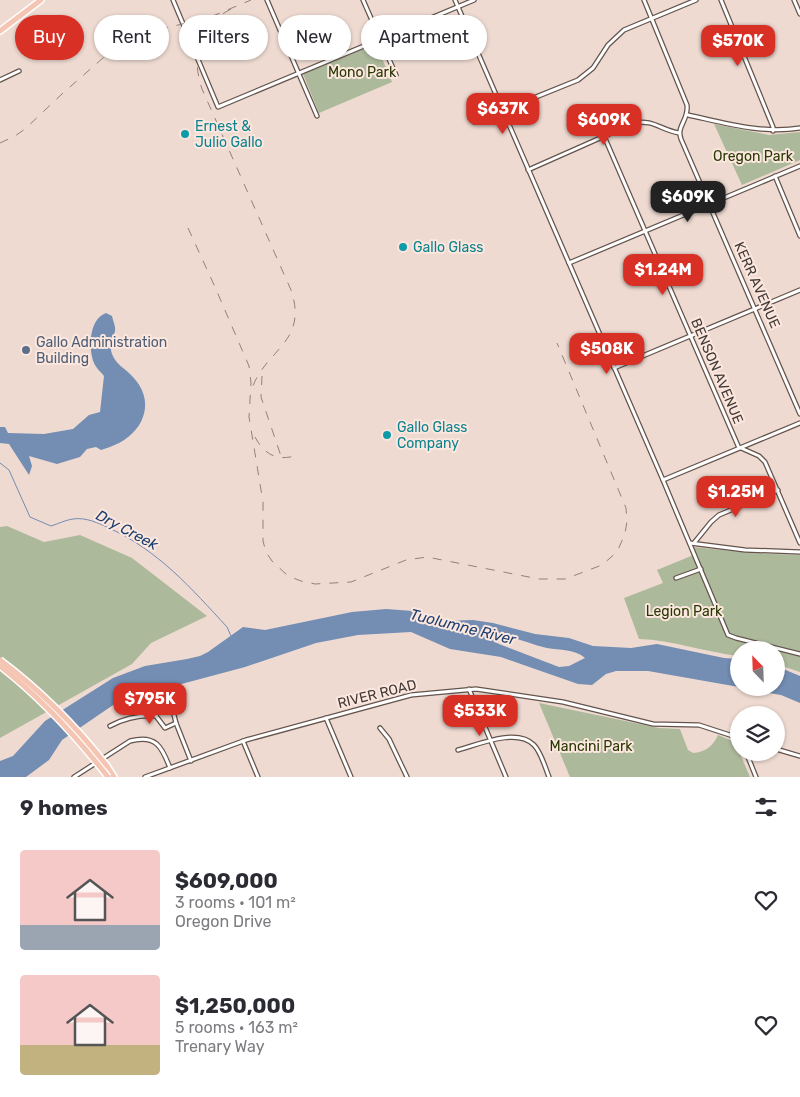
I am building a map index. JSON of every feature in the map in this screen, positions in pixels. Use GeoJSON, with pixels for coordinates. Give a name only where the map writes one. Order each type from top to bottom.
{"type":"FeatureCollection","features":[{"type":"Feature","properties":{"kind":"main road"},"geometry":{"type":"LineString","coordinates":[[0,31],[41,0]]}},
{"type":"Feature","properties":{"kind":"main road"},"geometry":{"type":"LineString","coordinates":[[0,660],[53,705],[85,739],[114,777]]}},
{"type":"Feature","properties":{"kind":"main road"},"geometry":{"type":"LineString","coordinates":[[0,666],[32,692],[65,725],[108,777]]}},
{"type":"Feature","properties":{"kind":"street"},"geometry":{"type":"LineString","coordinates":[[173,0],[218,107],[361,47]]}},
{"type":"Feature","properties":{"kind":"street"},"geometry":{"type":"LineString","coordinates":[[267,0],[317,116]]}},
{"type":"Feature","properties":{"kind":"street"},"geometry":{"type":"LineString","coordinates":[[363,0],[370,15]]}},
{"type":"Feature","properties":{"kind":"street"},"geometry":{"type":"LineString","coordinates":[[455,0],[692,543],[700,570],[728,635],[800,654]]}},
{"type":"Feature","properties":{"kind":"street"},"geometry":{"type":"LineString","coordinates":[[438,15],[474,0]]}},
{"type":"Feature","properties":{"kind":"street"},"geometry":{"type":"LineString","coordinates":[[528,170],[634,123],[652,122],[679,133],[688,115],[687,104],[644,0]]}},
{"type":"Feature","properties":{"kind":"street"},"geometry":{"type":"LineString","coordinates":[[474,122],[584,76],[596,65],[617,35],[630,27],[696,0]]}},
{"type":"Feature","properties":{"kind":"street"},"geometry":{"type":"LineString","coordinates":[[720,0],[773,126],[773,130]]}},
{"type":"Feature","properties":{"kind":"street"},"geometry":{"type":"LineString","coordinates":[[794,0],[800,14]]}},
{"type":"Feature","properties":{"kind":"street"},"geometry":{"type":"LineString","coordinates":[[389,60],[396,76]]}},
{"type":"Feature","properties":{"kind":"street"},"geometry":{"type":"LineString","coordinates":[[0,80],[19,71]]}},
{"type":"Feature","properties":{"kind":"street"},"geometry":{"type":"LineString","coordinates":[[688,115],[773,130],[800,128]]}},
{"type":"Feature","properties":{"kind":"street","name":"KERR AVENUE"},"geometry":{"type":"LineString","coordinates":[[679,133],[800,414]]}},
{"type":"Feature","properties":{"kind":"street","name":"BENSON AVENUE"},"geometry":{"type":"LineString","coordinates":[[604,136],[739,448]]}},
{"type":"Feature","properties":{"kind":"street"},"geometry":{"type":"LineString","coordinates":[[569,263],[800,166]]}},
{"type":"Feature","properties":{"kind":"street"},"geometry":{"type":"LineString","coordinates":[[775,176],[800,236]]}},
{"type":"Feature","properties":{"kind":"street"},"geometry":{"type":"LineString","coordinates":[[614,368],[800,290]]}},
{"type":"Feature","properties":{"kind":"street"},"geometry":{"type":"LineString","coordinates":[[663,480],[800,423]]}},
{"type":"Feature","properties":{"kind":"street"},"geometry":{"type":"LineString","coordinates":[[739,448],[763,459],[800,543]]}},
{"type":"Feature","properties":{"kind":"street"},"geometry":{"type":"LineString","coordinates":[[692,543],[716,518],[778,490]]}},
{"type":"Feature","properties":{"kind":"street"},"geometry":{"type":"LineString","coordinates":[[692,543],[745,550],[800,552]]}},
{"type":"Feature","properties":{"kind":"street"},"geometry":{"type":"LineString","coordinates":[[676,578],[700,570]]}},
{"type":"Feature","properties":{"kind":"street"},"geometry":{"type":"LineString","coordinates":[[469,689],[506,777]]}},
{"type":"Feature","properties":{"kind":"street","name":"RIVER ROAD"},"geometry":{"type":"LineString","coordinates":[[145,777],[243,742],[326,718],[411,695],[469,689],[563,702],[654,724],[699,725],[730,735]]}},
{"type":"Feature","properties":{"kind":"street"},"geometry":{"type":"LineString","coordinates":[[176,723],[165,728],[156,716],[157,708],[171,704],[176,723],[191,761]]}},
{"type":"Feature","properties":{"kind":"street"},"geometry":{"type":"LineString","coordinates":[[110,726],[124,719],[156,716]]}},
{"type":"Feature","properties":{"kind":"street"},"geometry":{"type":"LineString","coordinates":[[326,718],[351,777]]}},
{"type":"Feature","properties":{"kind":"street"},"geometry":{"type":"LineString","coordinates":[[380,728],[389,739],[407,777]]}},
{"type":"Feature","properties":{"kind":"street"},"geometry":{"type":"LineString","coordinates":[[458,750],[505,737],[525,739],[532,742],[536,748],[549,777]]}},
{"type":"Feature","properties":{"kind":"street"},"geometry":{"type":"LineString","coordinates":[[74,777],[130,741],[139,739],[156,743],[162,749],[170,768]]}},
{"type":"Feature","properties":{"kind":"street"},"geometry":{"type":"LineString","coordinates":[[243,742],[258,777]]}},
{"type":"Feature","properties":{"kind":"street"},"geometry":{"type":"LineString","coordinates":[[785,752],[800,756]]}},
{"type":"Feature","properties":{"kind":"street"},"geometry":{"type":"LineString","coordinates":[[750,761],[756,777]]}},
{"type":"Feature","properties":{"kind":"green space","name":"Mono Park"},"geometry":{"type":"Polygon","coordinates":[[[361,50],[361,60],[383,60],[392,82],[319,113],[303,74],[337,60],[351,60],[351,54],[361,50]]]}},
{"type":"Feature","properties":{"kind":"green space","name":"Oregon Park"},"geometry":{"type":"Polygon","coordinates":[[[714,124],[769,135],[800,132],[800,160],[742,185],[714,124]]]}},
{"type":"Feature","properties":{"kind":"green space"},"geometry":{"type":"Polygon","coordinates":[[[7,526],[44,542],[80,535],[132,558],[207,616],[151,643],[132,664],[0,738],[0,527],[7,526]]]}},
{"type":"Feature","properties":{"kind":"green space","name":"Legion Park"},"geometry":{"type":"Polygon","coordinates":[[[694,547],[751,553],[800,555],[800,672],[785,667],[785,641],[730,641],[730,655],[639,639],[624,598],[663,583],[657,570],[696,554],[694,547]]]}},
{"type":"Feature","properties":{"kind":"green space","name":"Mancini Park"},"geometry":{"type":"Polygon","coordinates":[[[539,703],[659,728],[680,729],[688,750],[693,753],[708,748],[718,735],[730,740],[730,761],[743,761],[750,777],[570,777],[539,703]]]}},
{"type":"Feature","properties":{"kind":"water"},"geometry":{"type":"Polygon","coordinates":[[[106,313],[112,316],[115,328],[111,345],[112,354],[118,364],[139,385],[143,394],[145,404],[141,422],[136,430],[119,443],[101,450],[96,447],[87,449],[80,457],[57,464],[29,456],[32,466],[29,475],[9,444],[0,443],[0,427],[5,427],[8,433],[44,434],[73,429],[89,415],[100,412],[104,376],[97,368],[92,357],[91,335],[96,321],[106,313]]]}},
{"type":"Feature","properties":{"kind":"water","name":"Tuolumne River"},"geometry":{"type":"Polygon","coordinates":[[[386,609],[413,611],[443,621],[473,620],[493,623],[535,634],[569,638],[593,646],[631,648],[657,644],[730,658],[730,685],[648,671],[616,671],[606,674],[592,685],[578,684],[501,657],[450,649],[411,632],[358,635],[316,643],[245,667],[174,686],[156,688],[119,701],[62,740],[49,760],[26,777],[0,777],[0,761],[13,756],[45,721],[113,678],[145,666],[200,656],[243,627],[265,630],[352,612],[386,609]],[[496,635],[493,637],[495,642],[499,644],[559,667],[569,666],[585,658],[572,651],[547,648],[516,638],[496,635]]]}},
{"type":"Feature","properties":{"kind":"water"},"geometry":{"type":"Polygon","coordinates":[[[785,670],[800,676],[800,703],[783,696],[785,696],[785,670]]]}},
{"type":"Feature","properties":{"kind":"waterway","name":"Dry Creek"},"geometry":{"type":"LineString","coordinates":[[0,463],[9,470],[30,517],[51,526],[70,520],[87,520],[101,524],[127,537],[159,559],[173,572],[227,627],[231,636]]}},
{"type":"Feature","properties":{"kind":"railway"},"geometry":{"type":"LineString","coordinates":[[0,143],[25,129],[111,51],[129,39],[144,33],[208,18],[251,0]]}},
{"type":"Feature","properties":{"kind":"railway"},"geometry":{"type":"LineString","coordinates":[[231,9],[220,16],[204,33],[197,53],[199,77],[202,89],[291,290],[295,308],[294,322],[290,334],[258,376],[252,389]]}},
{"type":"Feature","properties":{"kind":"railway"},"geometry":{"type":"LineString","coordinates":[[188,228],[249,366],[251,383],[249,417],[263,502],[263,541],[266,552],[272,561],[288,576],[301,581],[315,584],[351,582],[406,560],[427,557],[539,579],[565,579],[602,565],[617,552],[625,534],[626,508],[557,343]]}},
{"type":"Feature","properties":{"kind":"railway"},"geometry":{"type":"LineString","coordinates":[[262,376],[261,397],[283,462]]}},
{"type":"Feature","properties":{"kind":"railway"},"geometry":{"type":"LineString","coordinates":[[255,437],[262,448],[271,455],[282,458],[295,456]]}},
{"type":"Feature","properties":{"kind":"place","name":"Ernest & Julio Gallo"},"geometry":{"type":"Point","coordinates":[185,134]}},
{"type":"Feature","properties":{"kind":"place","name":"Gallo Glass"},"geometry":{"type":"Point","coordinates":[403,247]}},
{"type":"Feature","properties":{"kind":"place","name":"Gallo Administration Building"},"geometry":{"type":"Point","coordinates":[26,350]}},
{"type":"Feature","properties":{"kind":"place","name":"Gallo Glass Company"},"geometry":{"type":"Point","coordinates":[387,435]}}]}
